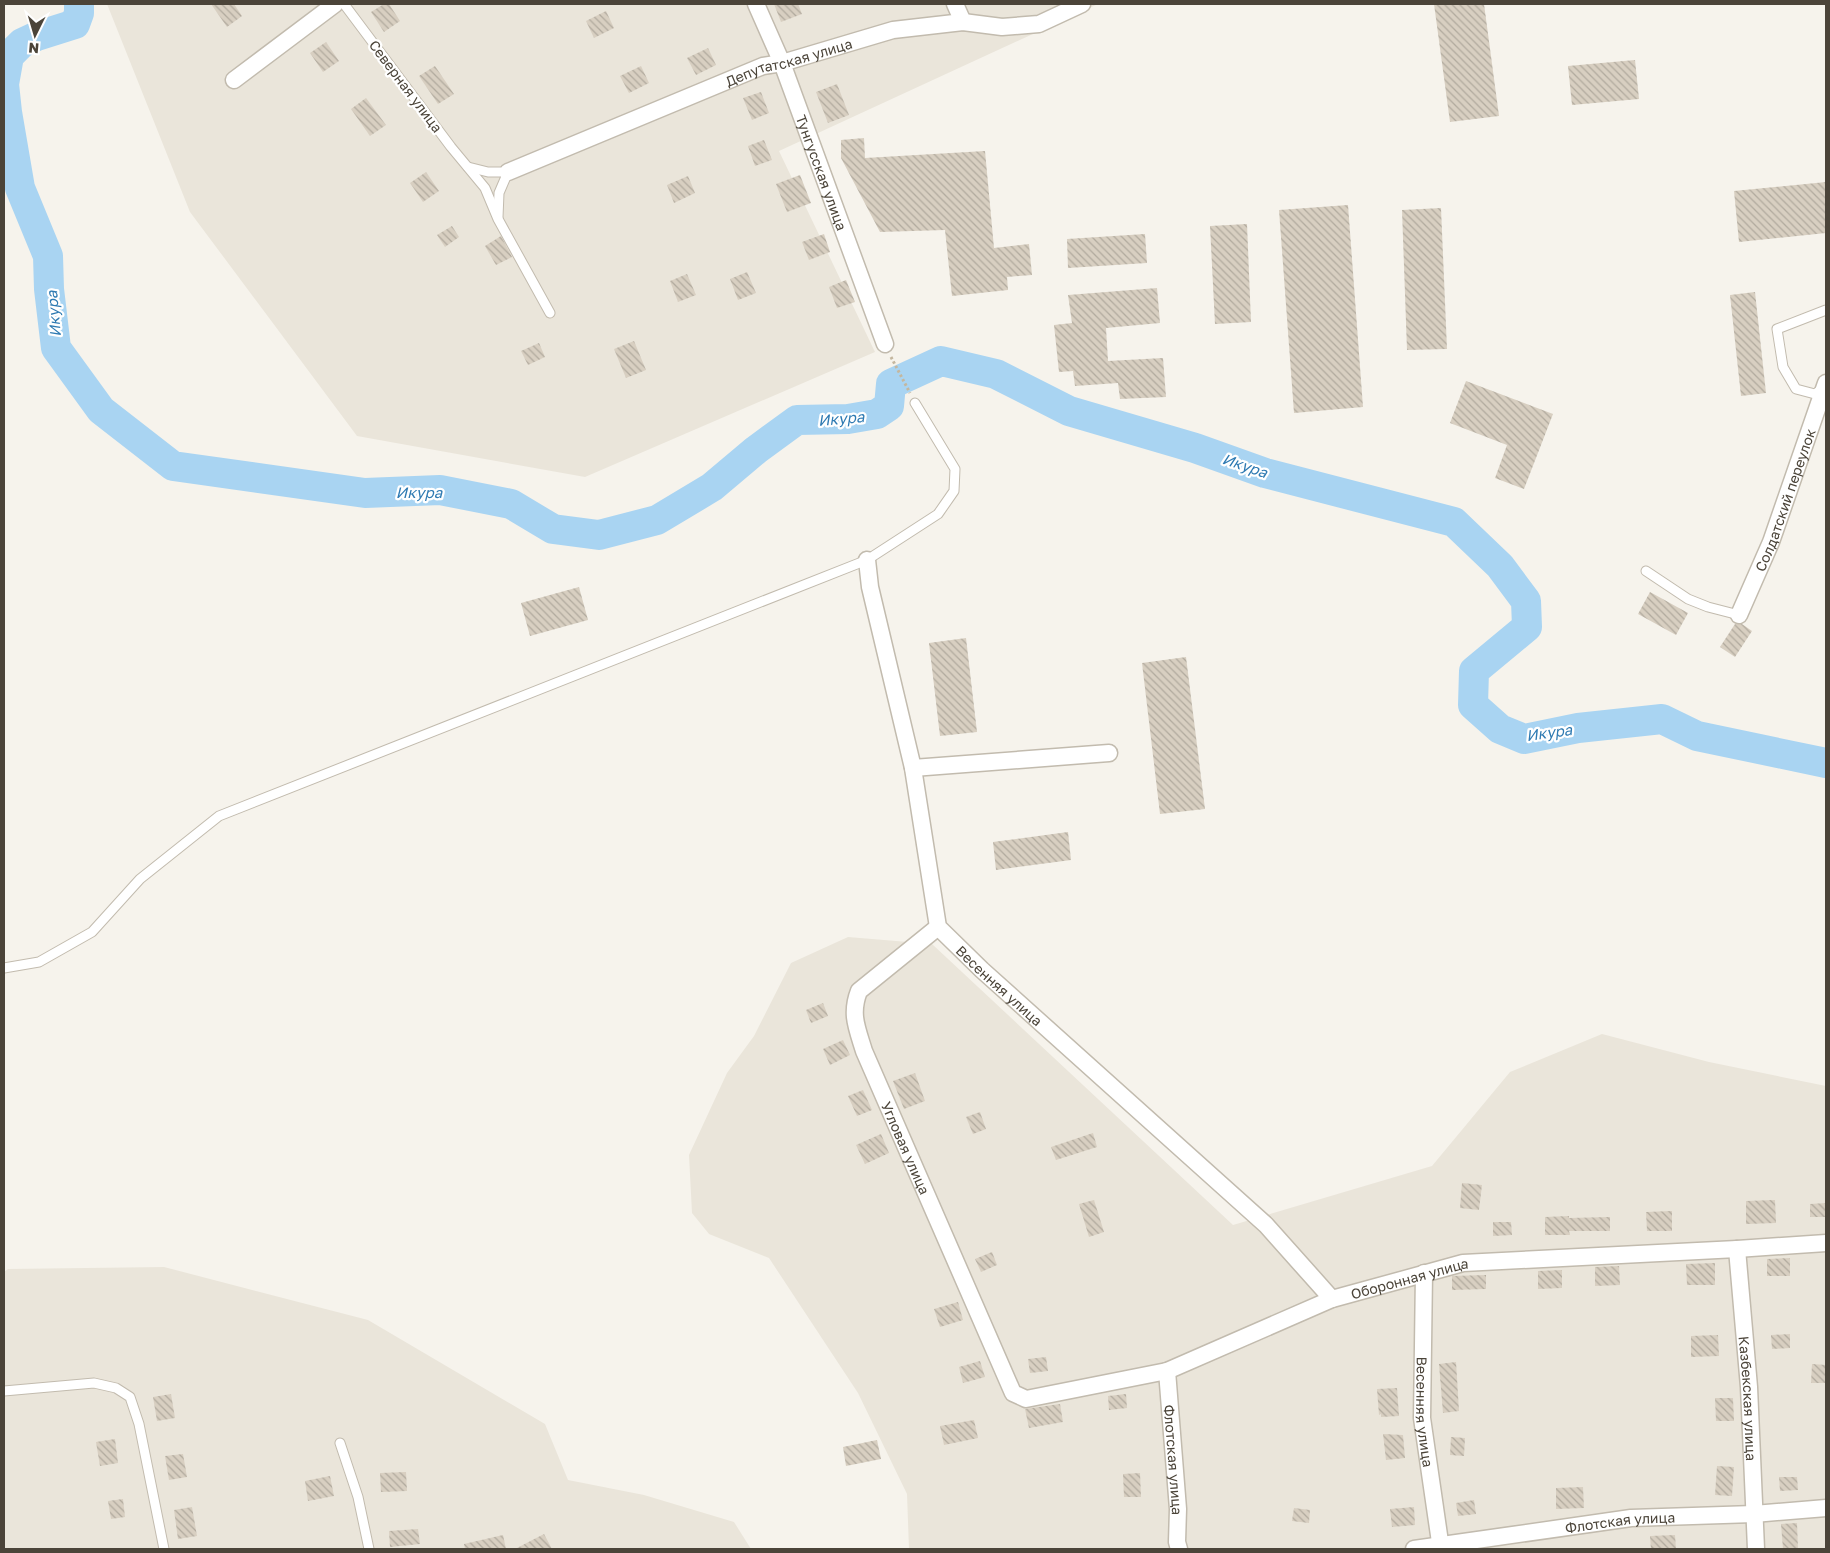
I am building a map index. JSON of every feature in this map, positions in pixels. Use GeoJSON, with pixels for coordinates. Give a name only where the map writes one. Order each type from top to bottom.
{"type":"FeatureCollection","features":[{"type":"Feature","properties":{"kind":"street"},"geometry":{"type":"LineString","coordinates":[[234,80],[335,4]]}},
{"type":"Feature","properties":{"kind":"street","name":"Тунгусская улица"},"geometry":{"type":"LineString","coordinates":[[756,4],[782,63],[885,344]]}},
{"type":"Feature","properties":{"kind":"street"},"geometry":{"type":"LineString","coordinates":[[955,4],[963,22]]}},
{"type":"Feature","properties":{"kind":"street","name":"Депутатская улица"},"geometry":{"type":"LineString","coordinates":[[508,172],[763,66],[782,63],[893,30],[963,22],[1002,27],[1039,24],[1082,4]]}},
{"type":"Feature","properties":{"kind":"street","name":"Солдатский переулок"},"geometry":{"type":"LineString","coordinates":[[1740,615],[1771,542],[1826,384]]}},
{"type":"Feature","properties":{"kind":"street"},"geometry":{"type":"LineString","coordinates":[[867,560],[870,587],[913,768],[938,927]]}},
{"type":"Feature","properties":{"kind":"street"},"geometry":{"type":"LineString","coordinates":[[913,768],[1109,753]]}},
{"type":"Feature","properties":{"kind":"street","name":"Весенняя улица"},"geometry":{"type":"LineString","coordinates":[[938,927],[982,970],[1266,1224],[1332,1299]]}},
{"type":"Feature","properties":{"kind":"street","name":"Угловая улица"},"geometry":{"type":"LineString","coordinates":[[938,927],[859,991],[854,1004],[855,1020],[864,1051],[1013,1393]]}},
{"type":"Feature","properties":{"kind":"street","name":"Оборонная улица"},"geometry":{"type":"LineString","coordinates":[[1013,1393],[1026,1399],[1167,1371],[1332,1299],[1424,1272],[1463,1263],[1826,1243]]}},
{"type":"Feature","properties":{"kind":"street","name":"Казбекская улица"},"geometry":{"type":"LineString","coordinates":[[1737,1249],[1749,1387],[1756,1549]]}},
{"type":"Feature","properties":{"kind":"street","name":"Весенняя улица"},"geometry":{"type":"LineString","coordinates":[[1424,1272],[1422,1418],[1441,1547]]}},
{"type":"Feature","properties":{"kind":"street","name":"Флотская улица"},"geometry":{"type":"LineString","coordinates":[[1167,1371],[1178,1509],[1177,1542],[1179,1549]]}},
{"type":"Feature","properties":{"kind":"street","name":"Флотская улица"},"geometry":{"type":"LineString","coordinates":[[1414,1549],[1441,1547],[1631,1518],[1754,1514],[1826,1508]]}},
{"type":"Feature","properties":{"kind":"lane","name":"Северная улица"},"geometry":{"type":"LineString","coordinates":[[344,4],[485,188],[498,219],[550,313]]}},
{"type":"Feature","properties":{"kind":"lane"},"geometry":{"type":"LineString","coordinates":[[468,168],[488,172],[508,172],[499,193],[498,219]]}},
{"type":"Feature","properties":{"kind":"lane"},"geometry":{"type":"LineString","coordinates":[[1826,310],[1777,329],[1782,367],[1796,389],[1814,394],[1826,384]]}},
{"type":"Feature","properties":{"kind":"lane"},"geometry":{"type":"LineString","coordinates":[[4,968],[39,962],[92,932],[140,878],[219,816],[867,560],[938,514],[954,491],[955,469],[915,403]]}},
{"type":"Feature","properties":{"kind":"lane"},"geometry":{"type":"LineString","coordinates":[[1646,571],[1688,599],[1708,607],[1740,615]]}},
{"type":"Feature","properties":{"kind":"lane"},"geometry":{"type":"LineString","coordinates":[[4,1391],[94,1383],[116,1388],[130,1397],[139,1424],[164,1549]]}},
{"type":"Feature","properties":{"kind":"lane"},"geometry":{"type":"LineString","coordinates":[[340,1443],[358,1497],[369,1549]]}},
{"type":"Feature","properties":{"kind":"path"},"geometry":{"type":"LineString","coordinates":[[885,344],[915,403]]}},
{"type":"Feature","properties":{"kind":"shaded area"},"geometry":{"type":"Polygon","coordinates":[[[107,4],[1098,4],[779,151],[875,352],[585,477],[357,436],[190,212],[107,4]]]}},
{"type":"Feature","properties":{"kind":"shaded area"},"geometry":{"type":"Polygon","coordinates":[[[848,937],[932,944],[1233,1225],[1432,1166],[1510,1072],[1602,1034],[1709,1062],[1826,1086],[1826,1549],[909,1549],[907,1494],[858,1393],[769,1258],[709,1234],[692,1213],[689,1155],[727,1073],[754,1036],[791,963],[848,937]]]}},
{"type":"Feature","properties":{"kind":"shaded area"},"geometry":{"type":"Polygon","coordinates":[[[164,1267],[368,1320],[545,1424],[568,1480],[644,1495],[734,1522],[751,1549],[4,1549],[4,1272],[8,1269],[164,1267]]]}},
{"type":"Feature","properties":{"kind":"building"},"geometry":{"type":"Polygon","coordinates":[[[211,4],[234,4],[242,16],[227,27],[211,4]]]}},
{"type":"Feature","properties":{"kind":"building"},"geometry":{"type":"Polygon","coordinates":[[[384,4],[389,4],[400,21],[384,32],[371,12],[384,4]]]}},
{"type":"Feature","properties":{"kind":"building"},"geometry":{"type":"Polygon","coordinates":[[[774,4],[798,4],[802,14],[781,22],[774,4]]]}},
{"type":"Feature","properties":{"kind":"building"},"geometry":{"type":"Polygon","coordinates":[[[1434,4],[1484,4],[1499,116],[1450,122],[1434,4]]]}},
{"type":"Feature","properties":{"kind":"building"},"geometry":{"type":"Polygon","coordinates":[[[606,11],[614,28],[594,38],[586,21],[606,11]]]}},
{"type":"Feature","properties":{"kind":"building"},"geometry":{"type":"Polygon","coordinates":[[[326,42],[339,61],[323,72],[310,53],[326,42]]]}},
{"type":"Feature","properties":{"kind":"building"},"geometry":{"type":"Polygon","coordinates":[[[708,48],[716,65],[696,75],[687,58],[708,48]]]}},
{"type":"Feature","properties":{"kind":"building"},"geometry":{"type":"Polygon","coordinates":[[[1635,60],[1639,99],[1572,105],[1568,66],[1635,60]]]}},
{"type":"Feature","properties":{"kind":"building"},"geometry":{"type":"Polygon","coordinates":[[[435,66],[454,94],[438,104],[419,76],[435,66]]]}},
{"type":"Feature","properties":{"kind":"building"},"geometry":{"type":"Polygon","coordinates":[[[641,66],[649,83],[629,93],[620,76],[641,66]]]}},
{"type":"Feature","properties":{"kind":"building"},"geometry":{"type":"Polygon","coordinates":[[[837,84],[849,115],[828,123],[816,92],[837,84]]]}},
{"type":"Feature","properties":{"kind":"building"},"geometry":{"type":"Polygon","coordinates":[[[761,92],[769,113],[752,120],[743,98],[761,92]]]}},
{"type":"Feature","properties":{"kind":"building"},"geometry":{"type":"Polygon","coordinates":[[[366,98],[386,125],[370,136],[351,109],[366,98]]]}},
{"type":"Feature","properties":{"kind":"building"},"geometry":{"type":"Polygon","coordinates":[[[864,138],[865,158],[985,151],[994,248],[1029,244],[1032,275],[1007,277],[1008,290],[952,296],[945,230],[880,232],[841,158],[841,140],[864,138]]]}},
{"type":"Feature","properties":{"kind":"building"},"geometry":{"type":"Polygon","coordinates":[[[764,140],[772,160],[755,166],[748,146],[764,140]]]}},
{"type":"Feature","properties":{"kind":"building"},"geometry":{"type":"Polygon","coordinates":[[[426,172],[439,191],[423,202],[410,183],[426,172]]]}},
{"type":"Feature","properties":{"kind":"building"},"geometry":{"type":"Polygon","coordinates":[[[800,175],[811,203],[787,212],[776,184],[800,175]]]}},
{"type":"Feature","properties":{"kind":"building"},"geometry":{"type":"Polygon","coordinates":[[[688,176],[695,193],[674,203],[667,185],[688,176]]]}},
{"type":"Feature","properties":{"kind":"building"},"geometry":{"type":"Polygon","coordinates":[[[1826,182],[1826,233],[1739,242],[1734,191],[1826,182]]]}},
{"type":"Feature","properties":{"kind":"building"},"geometry":{"type":"Polygon","coordinates":[[[1348,205],[1363,407],[1294,413],[1279,210],[1348,205]]]}},
{"type":"Feature","properties":{"kind":"building"},"geometry":{"type":"Polygon","coordinates":[[[1441,208],[1447,349],[1407,350],[1402,210],[1441,208]]]}},
{"type":"Feature","properties":{"kind":"building"},"geometry":{"type":"Polygon","coordinates":[[[1247,224],[1251,322],[1215,324],[1210,226],[1247,224]]]}},
{"type":"Feature","properties":{"kind":"building"},"geometry":{"type":"Polygon","coordinates":[[[452,226],[459,237],[445,247],[437,235],[452,226]]]}},
{"type":"Feature","properties":{"kind":"building"},"geometry":{"type":"Polygon","coordinates":[[[824,234],[830,252],[809,260],[802,242],[824,234]]]}},
{"type":"Feature","properties":{"kind":"building"},"geometry":{"type":"Polygon","coordinates":[[[1145,234],[1147,263],[1068,268],[1067,239],[1145,234]]]}},
{"type":"Feature","properties":{"kind":"building"},"geometry":{"type":"Polygon","coordinates":[[[501,236],[512,257],[496,265],[485,246],[501,236]]]}},
{"type":"Feature","properties":{"kind":"building"},"geometry":{"type":"Polygon","coordinates":[[[747,272],[756,293],[738,300],[730,279],[747,272]]]}},
{"type":"Feature","properties":{"kind":"building"},"geometry":{"type":"Polygon","coordinates":[[[687,274],[696,295],[678,302],[670,281],[687,274]]]}},
{"type":"Feature","properties":{"kind":"building"},"geometry":{"type":"Polygon","coordinates":[[[846,280],[855,302],[837,308],[829,287],[846,280]]]}},
{"type":"Feature","properties":{"kind":"building"},"geometry":{"type":"Polygon","coordinates":[[[1157,288],[1160,323],[1106,328],[1108,361],[1163,358],[1166,397],[1120,399],[1118,383],[1075,386],[1073,371],[1059,372],[1054,325],[1072,323],[1068,295],[1157,288]]]}},
{"type":"Feature","properties":{"kind":"building"},"geometry":{"type":"Polygon","coordinates":[[[1755,292],[1766,393],[1741,396],[1730,295],[1755,292]]]}},
{"type":"Feature","properties":{"kind":"building"},"geometry":{"type":"Polygon","coordinates":[[[634,341],[646,370],[626,378],[614,349],[634,341]]]}},
{"type":"Feature","properties":{"kind":"building"},"geometry":{"type":"Polygon","coordinates":[[[539,343],[545,357],[528,365],[521,351],[539,343]]]}},
{"type":"Feature","properties":{"kind":"building"},"geometry":{"type":"Polygon","coordinates":[[[1466,381],[1553,414],[1524,489],[1495,478],[1507,445],[1450,423],[1466,381]]]}},
{"type":"Feature","properties":{"kind":"building"},"geometry":{"type":"Polygon","coordinates":[[[579,587],[588,620],[530,636],[521,603],[579,587]]]}},
{"type":"Feature","properties":{"kind":"building"},"geometry":{"type":"Polygon","coordinates":[[[1650,592],[1688,613],[1676,635],[1638,614],[1650,592]]]}},
{"type":"Feature","properties":{"kind":"building"},"geometry":{"type":"Polygon","coordinates":[[[1735,624],[1742,624],[1752,631],[1735,657],[1720,647],[1735,624]]]}},
{"type":"Feature","properties":{"kind":"building"},"geometry":{"type":"Polygon","coordinates":[[[966,638],[977,732],[940,736],[929,643],[966,638]]]}},
{"type":"Feature","properties":{"kind":"building"},"geometry":{"type":"Polygon","coordinates":[[[1186,657],[1205,809],[1160,814],[1142,663],[1186,657]]]}},
{"type":"Feature","properties":{"kind":"building"},"geometry":{"type":"Polygon","coordinates":[[[1068,832],[1071,860],[996,870],[993,842],[1068,832]]]}},
{"type":"Feature","properties":{"kind":"building"},"geometry":{"type":"Polygon","coordinates":[[[823,1003],[828,1016],[811,1023],[806,1010],[823,1003]]]}},
{"type":"Feature","properties":{"kind":"building"},"geometry":{"type":"Polygon","coordinates":[[[843,1040],[850,1055],[830,1065],[823,1049],[843,1040]]]}},
{"type":"Feature","properties":{"kind":"building"},"geometry":{"type":"Polygon","coordinates":[[[915,1073],[925,1101],[904,1109],[893,1081],[915,1073]]]}},
{"type":"Feature","properties":{"kind":"building"},"geometry":{"type":"Polygon","coordinates":[[[863,1090],[872,1110],[857,1116],[848,1096],[863,1090]]]}},
{"type":"Feature","properties":{"kind":"building"},"geometry":{"type":"Polygon","coordinates":[[[980,1112],[986,1129],[973,1134],[966,1117],[980,1112]]]}},
{"type":"Feature","properties":{"kind":"building"},"geometry":{"type":"Polygon","coordinates":[[[1093,1133],[1097,1147],[1056,1160],[1051,1147],[1093,1133]]]}},
{"type":"Feature","properties":{"kind":"building"},"geometry":{"type":"Polygon","coordinates":[[[881,1134],[889,1153],[865,1164],[856,1145],[881,1134]]]}},
{"type":"Feature","properties":{"kind":"building"},"geometry":{"type":"Polygon","coordinates":[[[1462,1183],[1482,1185],[1479,1210],[1460,1208],[1462,1183]]]}},
{"type":"Feature","properties":{"kind":"building"},"geometry":{"type":"Polygon","coordinates":[[[1094,1200],[1104,1232],[1089,1237],[1079,1204],[1094,1200]]]}},
{"type":"Feature","properties":{"kind":"building"},"geometry":{"type":"Polygon","coordinates":[[[1775,1200],[1776,1223],[1746,1224],[1746,1201],[1775,1200]]]}},
{"type":"Feature","properties":{"kind":"building"},"geometry":{"type":"Polygon","coordinates":[[[1826,1203],[1826,1217],[1810,1217],[1810,1204],[1826,1203]]]}},
{"type":"Feature","properties":{"kind":"building"},"geometry":{"type":"Polygon","coordinates":[[[1672,1211],[1672,1231],[1647,1231],[1646,1212],[1672,1211]]]}},
{"type":"Feature","properties":{"kind":"building"},"geometry":{"type":"Polygon","coordinates":[[[1569,1216],[1569,1218],[1610,1217],[1610,1231],[1569,1231],[1570,1235],[1545,1235],[1545,1217],[1569,1216]]]}},
{"type":"Feature","properties":{"kind":"building"},"geometry":{"type":"Polygon","coordinates":[[[1493,1222],[1511,1222],[1512,1235],[1493,1236],[1493,1222]]]}},
{"type":"Feature","properties":{"kind":"building"},"geometry":{"type":"Polygon","coordinates":[[[992,1252],[997,1265],[981,1272],[975,1259],[992,1252]]]}},
{"type":"Feature","properties":{"kind":"building"},"geometry":{"type":"Polygon","coordinates":[[[1790,1258],[1790,1276],[1767,1276],[1767,1259],[1790,1258]]]}},
{"type":"Feature","properties":{"kind":"building"},"geometry":{"type":"Polygon","coordinates":[[[1715,1263],[1715,1285],[1687,1285],[1686,1264],[1715,1263]]]}},
{"type":"Feature","properties":{"kind":"building"},"geometry":{"type":"Polygon","coordinates":[[[1619,1266],[1620,1285],[1595,1286],[1595,1267],[1619,1266]]]}},
{"type":"Feature","properties":{"kind":"building"},"geometry":{"type":"Polygon","coordinates":[[[1562,1270],[1562,1288],[1538,1289],[1538,1271],[1562,1270]]]}},
{"type":"Feature","properties":{"kind":"building"},"geometry":{"type":"Polygon","coordinates":[[[1486,1275],[1486,1289],[1452,1290],[1452,1276],[1486,1275]]]}},
{"type":"Feature","properties":{"kind":"building"},"geometry":{"type":"Polygon","coordinates":[[[958,1302],[963,1320],[940,1327],[934,1309],[958,1302]]]}},
{"type":"Feature","properties":{"kind":"building"},"geometry":{"type":"Polygon","coordinates":[[[1790,1334],[1790,1348],[1772,1349],[1771,1335],[1790,1334]]]}},
{"type":"Feature","properties":{"kind":"building"},"geometry":{"type":"Polygon","coordinates":[[[1718,1335],[1719,1356],[1691,1357],[1691,1336],[1718,1335]]]}},
{"type":"Feature","properties":{"kind":"building"},"geometry":{"type":"Polygon","coordinates":[[[1046,1357],[1048,1371],[1030,1373],[1028,1359],[1046,1357]]]}},
{"type":"Feature","properties":{"kind":"building"},"geometry":{"type":"Polygon","coordinates":[[[980,1361],[985,1377],[963,1383],[959,1367],[980,1361]]]}},
{"type":"Feature","properties":{"kind":"building"},"geometry":{"type":"Polygon","coordinates":[[[1456,1362],[1459,1411],[1443,1413],[1439,1364],[1456,1362]]]}},
{"type":"Feature","properties":{"kind":"building"},"geometry":{"type":"Polygon","coordinates":[[[1812,1364],[1826,1365],[1825,1383],[1811,1383],[1812,1364]]]}},
{"type":"Feature","properties":{"kind":"building"},"geometry":{"type":"Polygon","coordinates":[[[1397,1388],[1399,1416],[1381,1417],[1381,1414],[1379,1415],[1377,1389],[1397,1388]]]}},
{"type":"Feature","properties":{"kind":"building"},"geometry":{"type":"Polygon","coordinates":[[[171,1394],[175,1418],[157,1421],[153,1397],[171,1394]]]}},
{"type":"Feature","properties":{"kind":"building"},"geometry":{"type":"Polygon","coordinates":[[[1126,1394],[1127,1408],[1109,1410],[1108,1396],[1126,1394]]]}},
{"type":"Feature","properties":{"kind":"building"},"geometry":{"type":"Polygon","coordinates":[[[1715,1398],[1733,1398],[1734,1421],[1716,1421],[1715,1398]]]}},
{"type":"Feature","properties":{"kind":"building"},"geometry":{"type":"Polygon","coordinates":[[[1060,1404],[1063,1422],[1029,1428],[1025,1409],[1060,1404]]]}},
{"type":"Feature","properties":{"kind":"building"},"geometry":{"type":"Polygon","coordinates":[[[974,1420],[978,1438],[944,1445],[940,1426],[974,1420]]]}},
{"type":"Feature","properties":{"kind":"building"},"geometry":{"type":"Polygon","coordinates":[[[1383,1434],[1403,1435],[1405,1458],[1386,1460],[1383,1434]]]}},
{"type":"Feature","properties":{"kind":"building"},"geometry":{"type":"Polygon","coordinates":[[[1451,1437],[1465,1438],[1464,1456],[1450,1455],[1451,1437]]]}},
{"type":"Feature","properties":{"kind":"building"},"geometry":{"type":"Polygon","coordinates":[[[115,1439],[118,1463],[100,1466],[96,1442],[115,1439]]]}},
{"type":"Feature","properties":{"kind":"building"},"geometry":{"type":"Polygon","coordinates":[[[877,1440],[881,1459],[846,1466],[843,1447],[877,1440]]]}},
{"type":"Feature","properties":{"kind":"building"},"geometry":{"type":"Polygon","coordinates":[[[183,1454],[187,1477],[169,1480],[165,1456],[183,1454]]]}},
{"type":"Feature","properties":{"kind":"building"},"geometry":{"type":"Polygon","coordinates":[[[1717,1466],[1734,1467],[1732,1496],[1715,1495],[1717,1466]]]}},
{"type":"Feature","properties":{"kind":"building"},"geometry":{"type":"Polygon","coordinates":[[[406,1472],[407,1491],[381,1492],[380,1473],[406,1472]]]}},
{"type":"Feature","properties":{"kind":"building"},"geometry":{"type":"Polygon","coordinates":[[[1140,1473],[1141,1497],[1124,1497],[1123,1474],[1140,1473]]]}},
{"type":"Feature","properties":{"kind":"building"},"geometry":{"type":"Polygon","coordinates":[[[330,1476],[334,1496],[308,1501],[305,1481],[330,1476]]]}},
{"type":"Feature","properties":{"kind":"building"},"geometry":{"type":"Polygon","coordinates":[[[1779,1477],[1797,1477],[1798,1490],[1780,1491],[1779,1477]]]}},
{"type":"Feature","properties":{"kind":"building"},"geometry":{"type":"Polygon","coordinates":[[[1583,1487],[1584,1508],[1556,1509],[1556,1488],[1583,1487]]]}},
{"type":"Feature","properties":{"kind":"building"},"geometry":{"type":"Polygon","coordinates":[[[123,1499],[125,1517],[111,1519],[108,1501],[123,1499]]]}},
{"type":"Feature","properties":{"kind":"building"},"geometry":{"type":"Polygon","coordinates":[[[1474,1500],[1476,1514],[1458,1516],[1456,1503],[1474,1500]]]}},
{"type":"Feature","properties":{"kind":"building"},"geometry":{"type":"Polygon","coordinates":[[[192,1507],[197,1536],[178,1539],[174,1510],[192,1507]]]}},
{"type":"Feature","properties":{"kind":"building"},"geometry":{"type":"Polygon","coordinates":[[[1414,1507],[1415,1525],[1392,1527],[1390,1509],[1414,1507]]]}},
{"type":"Feature","properties":{"kind":"building"},"geometry":{"type":"Polygon","coordinates":[[[1294,1508],[1310,1510],[1309,1523],[1292,1521],[1294,1508]]]}},
{"type":"Feature","properties":{"kind":"building"},"geometry":{"type":"Polygon","coordinates":[[[1797,1523],[1798,1549],[1783,1549],[1781,1524],[1797,1523]]]}},
{"type":"Feature","properties":{"kind":"building"},"geometry":{"type":"Polygon","coordinates":[[[418,1529],[420,1544],[390,1547],[389,1531],[418,1529]]]}},
{"type":"Feature","properties":{"kind":"building"},"geometry":{"type":"Polygon","coordinates":[[[544,1534],[552,1549],[515,1549],[544,1534]]]}},
{"type":"Feature","properties":{"kind":"building"},"geometry":{"type":"Polygon","coordinates":[[[503,1535],[506,1549],[465,1549],[464,1544],[503,1535]]]}},
{"type":"Feature","properties":{"kind":"building"},"geometry":{"type":"Polygon","coordinates":[[[1675,1535],[1676,1549],[1651,1549],[1650,1536],[1675,1535]]]}},
{"type":"Feature","properties":{"kind":"waterway","name":"Икура"},"geometry":{"type":"LineString","coordinates":[[79,4],[79,13],[75,24],[37,36],[22,43],[9,56],[4,84],[20,188],[48,256],[49,289],[56,348],[101,410],[173,466],[365,493],[440,490],[511,504],[553,529],[599,535],[657,520],[712,487],[756,450],[797,420],[848,419],[877,414],[889,406],[891,384],[941,361],[996,374],[1069,411],[1195,448],[1265,473],[1454,522],[1500,566],[1526,601],[1527,627],[1474,671],[1473,705],[1500,729],[1524,739],[1578,728],[1662,719],[1697,736],[1826,763]]}}]}
